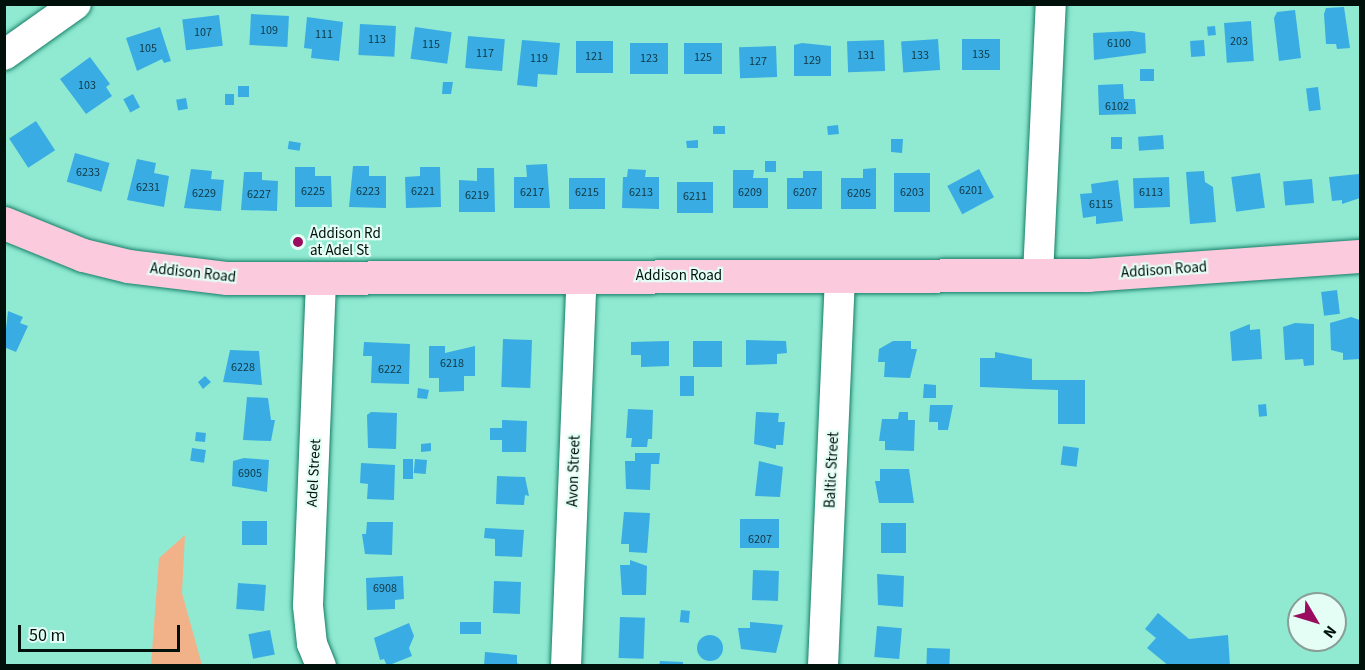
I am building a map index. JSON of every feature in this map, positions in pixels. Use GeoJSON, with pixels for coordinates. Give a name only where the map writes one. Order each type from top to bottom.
{"type":"FeatureCollection","features":[{"type":"Feature","properties":{"kind":"main road","name":"Addison Road"},"geometry":{"type":"LineString","coordinates":[[4,223],[83,255],[179,275],[321,278],[1038,275],[1360,256]]}},
{"type":"Feature","properties":{"kind":"street"},"geometry":{"type":"LineString","coordinates":[[8,43],[76,4]]}},
{"type":"Feature","properties":{"kind":"street"},"geometry":{"type":"LineString","coordinates":[[1038,275],[1051,4]]}},
{"type":"Feature","properties":{"kind":"street","name":"Baltic Street"},"geometry":{"type":"LineString","coordinates":[[823,666],[840,275]]}},
{"type":"Feature","properties":{"kind":"street","name":"Avon Street"},"geometry":{"type":"LineString","coordinates":[[566,666],[582,276]]}},
{"type":"Feature","properties":{"kind":"street","name":"Adel Street"},"geometry":{"type":"LineString","coordinates":[[321,278],[308,605],[312,644],[321,666]]}},
{"type":"Feature","properties":{"kind":"shaded area"},"geometry":{"type":"Polygon","coordinates":[[[185,535],[182,593],[202,665],[151,665],[159,558],[185,535]]]}},
{"type":"Feature","properties":{"kind":"building"},"geometry":{"type":"Polygon","coordinates":[[[1344,7],[1350,48],[1337,49],[1336,44],[1326,44],[1324,14],[1326,8],[1344,7]]]}},
{"type":"Feature","properties":{"kind":"building"},"geometry":{"type":"Polygon","coordinates":[[[1295,10],[1301,58],[1279,61],[1274,18],[1277,12],[1295,10]]]}},
{"type":"Feature","properties":{"kind":"building"},"geometry":{"type":"Polygon","coordinates":[[[251,14],[289,16],[287,47],[249,45],[251,14]]]}},
{"type":"Feature","properties":{"kind":"building"},"geometry":{"type":"Polygon","coordinates":[[[219,15],[223,46],[186,50],[182,20],[219,15]]]}},
{"type":"Feature","properties":{"kind":"building"},"geometry":{"type":"Polygon","coordinates":[[[307,17],[343,22],[339,61],[311,58],[312,49],[304,48],[307,17]]]}},
{"type":"Feature","properties":{"kind":"building"},"geometry":{"type":"Polygon","coordinates":[[[1251,21],[1254,61],[1227,63],[1224,23],[1251,21]]]}},
{"type":"Feature","properties":{"kind":"building"},"geometry":{"type":"Polygon","coordinates":[[[360,24],[396,26],[394,57],[358,55],[360,24]]]}},
{"type":"Feature","properties":{"kind":"building"},"geometry":{"type":"Polygon","coordinates":[[[1215,26],[1216,35],[1208,36],[1207,27],[1215,26]]]}},
{"type":"Feature","properties":{"kind":"building"},"geometry":{"type":"Polygon","coordinates":[[[160,27],[171,61],[164,63],[162,59],[137,71],[126,38],[160,27]]]}},
{"type":"Feature","properties":{"kind":"building"},"geometry":{"type":"Polygon","coordinates":[[[415,27],[452,32],[447,64],[411,59],[415,27]]]}},
{"type":"Feature","properties":{"kind":"building"},"geometry":{"type":"Polygon","coordinates":[[[1132,31],[1145,33],[1146,53],[1094,60],[1093,33],[1132,31]]]}},
{"type":"Feature","properties":{"kind":"building"},"geometry":{"type":"Polygon","coordinates":[[[468,36],[505,39],[502,71],[465,68],[468,36]]]}},
{"type":"Feature","properties":{"kind":"building"},"geometry":{"type":"Polygon","coordinates":[[[938,39],[940,70],[903,73],[901,42],[938,39]]]}},
{"type":"Feature","properties":{"kind":"building"},"geometry":{"type":"Polygon","coordinates":[[[962,39],[1000,39],[1000,70],[962,70],[962,39]]]}},
{"type":"Feature","properties":{"kind":"building"},"geometry":{"type":"Polygon","coordinates":[[[522,40],[560,43],[557,75],[538,74],[537,87],[517,85],[522,40]]]}},
{"type":"Feature","properties":{"kind":"building"},"geometry":{"type":"Polygon","coordinates":[[[884,40],[885,71],[848,72],[847,41],[884,40]]]}},
{"type":"Feature","properties":{"kind":"building"},"geometry":{"type":"Polygon","coordinates":[[[1204,40],[1205,56],[1191,57],[1190,41],[1204,40]]]}},
{"type":"Feature","properties":{"kind":"building"},"geometry":{"type":"Polygon","coordinates":[[[576,41],[613,41],[613,73],[576,73],[576,41]]]}},
{"type":"Feature","properties":{"kind":"building"},"geometry":{"type":"Polygon","coordinates":[[[630,43],[668,43],[668,74],[630,74],[630,43]]]}},
{"type":"Feature","properties":{"kind":"building"},"geometry":{"type":"Polygon","coordinates":[[[684,43],[722,43],[722,74],[684,74],[684,43]]]}},
{"type":"Feature","properties":{"kind":"building"},"geometry":{"type":"Polygon","coordinates":[[[802,43],[831,46],[831,76],[794,76],[794,45],[802,43]]]}},
{"type":"Feature","properties":{"kind":"building"},"geometry":{"type":"Polygon","coordinates":[[[776,46],[777,77],[740,78],[739,47],[776,46]]]}},
{"type":"Feature","properties":{"kind":"building"},"geometry":{"type":"Polygon","coordinates":[[[90,57],[110,84],[106,87],[112,96],[86,114],[60,79],[90,57]]]}},
{"type":"Feature","properties":{"kind":"building"},"geometry":{"type":"Polygon","coordinates":[[[1140,69],[1154,69],[1154,81],[1140,81],[1140,69]]]}},
{"type":"Feature","properties":{"kind":"building"},"geometry":{"type":"Polygon","coordinates":[[[443,82],[453,82],[451,94],[442,94],[443,82]]]}},
{"type":"Feature","properties":{"kind":"building"},"geometry":{"type":"Polygon","coordinates":[[[1123,84],[1124,99],[1135,99],[1136,114],[1099,115],[1098,85],[1123,84]]]}},
{"type":"Feature","properties":{"kind":"building"},"geometry":{"type":"Polygon","coordinates":[[[238,86],[249,86],[249,97],[238,97],[238,86]]]}},
{"type":"Feature","properties":{"kind":"building"},"geometry":{"type":"Polygon","coordinates":[[[1318,87],[1321,110],[1309,111],[1306,88],[1318,87]]]}},
{"type":"Feature","properties":{"kind":"building"},"geometry":{"type":"Polygon","coordinates":[[[133,94],[140,107],[130,112],[123,99],[133,94]]]}},
{"type":"Feature","properties":{"kind":"building"},"geometry":{"type":"Polygon","coordinates":[[[225,94],[234,94],[234,105],[225,105],[225,94]]]}},
{"type":"Feature","properties":{"kind":"building"},"geometry":{"type":"Polygon","coordinates":[[[186,98],[188,109],[178,111],[176,100],[186,98]]]}},
{"type":"Feature","properties":{"kind":"building"},"geometry":{"type":"Polygon","coordinates":[[[36,121],[55,150],[28,168],[9,138],[36,121]]]}},
{"type":"Feature","properties":{"kind":"building"},"geometry":{"type":"Polygon","coordinates":[[[838,125],[839,134],[828,135],[827,126],[838,125]]]}},
{"type":"Feature","properties":{"kind":"building"},"geometry":{"type":"Polygon","coordinates":[[[713,126],[725,126],[725,134],[713,134],[713,126]]]}},
{"type":"Feature","properties":{"kind":"building"},"geometry":{"type":"Polygon","coordinates":[[[1163,135],[1164,149],[1139,151],[1138,137],[1163,135]]]}},
{"type":"Feature","properties":{"kind":"building"},"geometry":{"type":"Polygon","coordinates":[[[1111,137],[1122,137],[1122,149],[1111,149],[1111,137]]]}},
{"type":"Feature","properties":{"kind":"building"},"geometry":{"type":"Polygon","coordinates":[[[891,139],[903,139],[902,153],[891,152],[891,139]]]}},
{"type":"Feature","properties":{"kind":"building"},"geometry":{"type":"Polygon","coordinates":[[[698,140],[698,148],[687,148],[686,141],[698,140]]]}},
{"type":"Feature","properties":{"kind":"building"},"geometry":{"type":"Polygon","coordinates":[[[289,141],[301,143],[300,151],[288,149],[289,141]]]}},
{"type":"Feature","properties":{"kind":"building"},"geometry":{"type":"Polygon","coordinates":[[[75,153],[110,163],[101,192],[67,182],[75,153]]]}},
{"type":"Feature","properties":{"kind":"building"},"geometry":{"type":"Polygon","coordinates":[[[137,159],[156,163],[154,173],[169,176],[164,207],[127,200],[137,159]]]}},
{"type":"Feature","properties":{"kind":"building"},"geometry":{"type":"Polygon","coordinates":[[[765,161],[776,161],[776,172],[765,172],[765,161]]]}},
{"type":"Feature","properties":{"kind":"building"},"geometry":{"type":"Polygon","coordinates":[[[547,164],[550,208],[514,208],[514,177],[527,177],[526,165],[547,164]]]}},
{"type":"Feature","properties":{"kind":"building"},"geometry":{"type":"Polygon","coordinates":[[[353,166],[369,166],[369,176],[386,176],[386,208],[349,207],[353,166]]]}},
{"type":"Feature","properties":{"kind":"building"},"geometry":{"type":"Polygon","coordinates":[[[295,167],[315,167],[315,176],[331,176],[332,207],[295,207],[295,167]]]}},
{"type":"Feature","properties":{"kind":"building"},"geometry":{"type":"Polygon","coordinates":[[[420,167],[440,167],[441,207],[406,208],[405,177],[420,176],[420,167]]]}},
{"type":"Feature","properties":{"kind":"building"},"geometry":{"type":"Polygon","coordinates":[[[477,168],[494,168],[495,212],[459,212],[459,180],[477,181],[477,168]]]}},
{"type":"Feature","properties":{"kind":"building"},"geometry":{"type":"Polygon","coordinates":[[[876,168],[876,209],[841,209],[841,178],[863,178],[863,169],[876,168]]]}},
{"type":"Feature","properties":{"kind":"building"},"geometry":{"type":"Polygon","coordinates":[[[191,169],[212,171],[211,179],[224,180],[221,211],[184,208],[191,169]]]}},
{"type":"Feature","properties":{"kind":"building"},"geometry":{"type":"Polygon","coordinates":[[[628,169],[646,170],[645,177],[659,177],[659,209],[622,208],[623,177],[627,177],[628,169]]]}},
{"type":"Feature","properties":{"kind":"building"},"geometry":{"type":"Polygon","coordinates":[[[979,169],[994,197],[962,214],[947,186],[979,169]]]}},
{"type":"Feature","properties":{"kind":"building"},"geometry":{"type":"Polygon","coordinates":[[[733,170],[754,170],[753,178],[768,178],[768,208],[733,208],[733,170]]]}},
{"type":"Feature","properties":{"kind":"building"},"geometry":{"type":"Polygon","coordinates":[[[803,171],[822,171],[822,209],[787,209],[787,178],[803,178],[803,171]]]}},
{"type":"Feature","properties":{"kind":"building"},"geometry":{"type":"Polygon","coordinates":[[[1204,171],[1205,182],[1213,187],[1216,222],[1190,224],[1186,172],[1204,171]]]}},
{"type":"Feature","properties":{"kind":"building"},"geometry":{"type":"Polygon","coordinates":[[[244,172],[262,172],[262,180],[278,181],[277,211],[241,210],[244,172]]]}},
{"type":"Feature","properties":{"kind":"building"},"geometry":{"type":"Polygon","coordinates":[[[894,173],[930,173],[930,212],[894,212],[894,173]]]}},
{"type":"Feature","properties":{"kind":"building"},"geometry":{"type":"Polygon","coordinates":[[[1260,173],[1265,208],[1236,212],[1231,177],[1260,173]]]}},
{"type":"Feature","properties":{"kind":"building"},"geometry":{"type":"Polygon","coordinates":[[[1359,174],[1360,198],[1342,204],[1342,200],[1332,201],[1329,177],[1359,174]]]}},
{"type":"Feature","properties":{"kind":"building"},"geometry":{"type":"Polygon","coordinates":[[[1169,177],[1170,207],[1134,208],[1133,178],[1169,177]]]}},
{"type":"Feature","properties":{"kind":"building"},"geometry":{"type":"Polygon","coordinates":[[[569,178],[605,178],[605,209],[569,209],[569,178]]]}},
{"type":"Feature","properties":{"kind":"building"},"geometry":{"type":"Polygon","coordinates":[[[1312,179],[1314,203],[1285,205],[1283,182],[1312,179]]]}},
{"type":"Feature","properties":{"kind":"building"},"geometry":{"type":"Polygon","coordinates":[[[1118,180],[1123,221],[1096,224],[1096,216],[1083,218],[1080,194],[1092,193],[1091,184],[1118,180]]]}},
{"type":"Feature","properties":{"kind":"building"},"geometry":{"type":"Polygon","coordinates":[[[677,182],[713,182],[713,213],[677,213],[677,182]]]}},
{"type":"Feature","properties":{"kind":"building"},"geometry":{"type":"Polygon","coordinates":[[[1337,290],[1340,314],[1324,316],[1321,292],[1337,290]]]}},
{"type":"Feature","properties":{"kind":"building"},"geometry":{"type":"Polygon","coordinates":[[[8,311],[23,317],[20,323],[28,326],[16,352],[4,347],[8,311]]]}},
{"type":"Feature","properties":{"kind":"building"},"geometry":{"type":"Polygon","coordinates":[[[1351,317],[1360,320],[1360,359],[1343,360],[1343,353],[1331,350],[1330,323],[1351,317]]]}},
{"type":"Feature","properties":{"kind":"building"},"geometry":{"type":"Polygon","coordinates":[[[1295,323],[1314,324],[1314,365],[1304,366],[1303,359],[1285,360],[1283,327],[1295,323]]]}},
{"type":"Feature","properties":{"kind":"building"},"geometry":{"type":"Polygon","coordinates":[[[1250,324],[1250,330],[1260,329],[1262,359],[1232,361],[1230,332],[1250,324]]]}},
{"type":"Feature","properties":{"kind":"building"},"geometry":{"type":"Polygon","coordinates":[[[503,339],[532,340],[530,388],[501,387],[503,339]]]}},
{"type":"Feature","properties":{"kind":"building"},"geometry":{"type":"Polygon","coordinates":[[[746,340],[786,341],[787,353],[777,354],[777,364],[746,365],[746,340]]]}},
{"type":"Feature","properties":{"kind":"building"},"geometry":{"type":"Polygon","coordinates":[[[669,341],[669,366],[641,367],[641,355],[631,355],[631,342],[669,341]]]}},
{"type":"Feature","properties":{"kind":"building"},"geometry":{"type":"Polygon","coordinates":[[[693,341],[722,341],[722,367],[693,367],[693,341]]]}},
{"type":"Feature","properties":{"kind":"building"},"geometry":{"type":"Polygon","coordinates":[[[893,341],[911,341],[911,349],[917,349],[910,378],[884,377],[885,362],[878,362],[879,349],[893,341]]]}},
{"type":"Feature","properties":{"kind":"building"},"geometry":{"type":"Polygon","coordinates":[[[364,342],[410,344],[409,384],[371,383],[372,356],[363,356],[364,342]]]}},
{"type":"Feature","properties":{"kind":"building"},"geometry":{"type":"Polygon","coordinates":[[[429,346],[445,346],[445,353],[475,346],[475,376],[464,376],[464,391],[439,392],[439,378],[429,378],[429,346]]]}},
{"type":"Feature","properties":{"kind":"building"},"geometry":{"type":"Polygon","coordinates":[[[230,350],[259,351],[262,385],[223,382],[230,350]]]}},
{"type":"Feature","properties":{"kind":"building"},"geometry":{"type":"Polygon","coordinates":[[[995,352],[1032,359],[1032,380],[1085,380],[1085,424],[1058,424],[1058,390],[980,387],[980,358],[995,358],[995,352]]]}},
{"type":"Feature","properties":{"kind":"building"},"geometry":{"type":"Polygon","coordinates":[[[205,376],[211,382],[203,389],[198,382],[205,376]]]}},
{"type":"Feature","properties":{"kind":"building"},"geometry":{"type":"Polygon","coordinates":[[[680,376],[694,376],[694,396],[680,396],[680,376]]]}},
{"type":"Feature","properties":{"kind":"building"},"geometry":{"type":"Polygon","coordinates":[[[924,384],[936,385],[936,398],[923,398],[924,384]]]}},
{"type":"Feature","properties":{"kind":"building"},"geometry":{"type":"Polygon","coordinates":[[[418,388],[429,390],[427,399],[417,398],[418,388]]]}},
{"type":"Feature","properties":{"kind":"building"},"geometry":{"type":"Polygon","coordinates":[[[247,397],[268,398],[271,420],[275,420],[271,441],[243,440],[247,397]]]}},
{"type":"Feature","properties":{"kind":"building"},"geometry":{"type":"Polygon","coordinates":[[[1266,404],[1267,416],[1259,417],[1258,405],[1266,404]]]}},
{"type":"Feature","properties":{"kind":"building"},"geometry":{"type":"Polygon","coordinates":[[[930,405],[953,405],[948,430],[938,430],[938,422],[929,422],[930,405]]]}},
{"type":"Feature","properties":{"kind":"building"},"geometry":{"type":"Polygon","coordinates":[[[628,409],[653,410],[652,439],[648,439],[647,447],[631,447],[632,438],[626,438],[628,409]]]}},
{"type":"Feature","properties":{"kind":"building"},"geometry":{"type":"Polygon","coordinates":[[[371,412],[397,413],[396,449],[368,448],[367,415],[371,412]]]}},
{"type":"Feature","properties":{"kind":"building"},"geometry":{"type":"Polygon","coordinates":[[[756,412],[779,413],[778,422],[785,422],[783,445],[776,445],[776,449],[754,444],[756,412]]]}},
{"type":"Feature","properties":{"kind":"building"},"geometry":{"type":"Polygon","coordinates":[[[899,412],[908,412],[908,420],[915,420],[914,451],[885,450],[885,441],[879,441],[882,419],[898,419],[899,412]]]}},
{"type":"Feature","properties":{"kind":"building"},"geometry":{"type":"Polygon","coordinates":[[[502,420],[527,421],[526,452],[502,452],[502,440],[490,440],[490,428],[502,428],[502,420]]]}},
{"type":"Feature","properties":{"kind":"building"},"geometry":{"type":"Polygon","coordinates":[[[196,432],[206,433],[205,442],[195,441],[196,432]]]}},
{"type":"Feature","properties":{"kind":"building"},"geometry":{"type":"Polygon","coordinates":[[[431,443],[431,451],[421,452],[421,444],[431,443]]]}},
{"type":"Feature","properties":{"kind":"building"},"geometry":{"type":"Polygon","coordinates":[[[1063,446],[1079,448],[1077,467],[1061,465],[1063,446]]]}},
{"type":"Feature","properties":{"kind":"building"},"geometry":{"type":"Polygon","coordinates":[[[192,448],[206,450],[204,463],[190,461],[192,448]]]}},
{"type":"Feature","properties":{"kind":"building"},"geometry":{"type":"Polygon","coordinates":[[[635,453],[660,453],[659,464],[651,464],[650,490],[626,489],[625,461],[635,461],[635,453]]]}},
{"type":"Feature","properties":{"kind":"building"},"geometry":{"type":"Polygon","coordinates":[[[244,458],[269,460],[267,492],[232,486],[233,461],[244,458]]]}},
{"type":"Feature","properties":{"kind":"building"},"geometry":{"type":"Polygon","coordinates":[[[403,459],[413,459],[413,479],[403,479],[403,459]]]}},
{"type":"Feature","properties":{"kind":"building"},"geometry":{"type":"Polygon","coordinates":[[[415,459],[427,460],[426,474],[414,473],[415,459]]]}},
{"type":"Feature","properties":{"kind":"building"},"geometry":{"type":"Polygon","coordinates":[[[759,461],[783,467],[780,497],[755,496],[759,461]]]}},
{"type":"Feature","properties":{"kind":"building"},"geometry":{"type":"Polygon","coordinates":[[[361,463],[395,465],[394,500],[367,499],[368,484],[360,483],[361,463]]]}},
{"type":"Feature","properties":{"kind":"building"},"geometry":{"type":"Polygon","coordinates":[[[880,469],[909,469],[914,503],[879,503],[875,481],[880,481],[880,469]]]}},
{"type":"Feature","properties":{"kind":"building"},"geometry":{"type":"Polygon","coordinates":[[[497,476],[525,477],[529,496],[525,495],[524,505],[496,504],[497,476]]]}},
{"type":"Feature","properties":{"kind":"building"},"geometry":{"type":"Polygon","coordinates":[[[624,512],[650,513],[647,553],[629,552],[629,544],[621,544],[624,512]]]}},
{"type":"Feature","properties":{"kind":"building"},"geometry":{"type":"Polygon","coordinates":[[[740,519],[779,519],[779,548],[740,548],[740,519]]]}},
{"type":"Feature","properties":{"kind":"building"},"geometry":{"type":"Polygon","coordinates":[[[242,521],[267,521],[267,545],[242,545],[242,521]]]}},
{"type":"Feature","properties":{"kind":"building"},"geometry":{"type":"Polygon","coordinates":[[[367,522],[393,522],[392,555],[365,554],[362,534],[366,534],[367,522]]]}},
{"type":"Feature","properties":{"kind":"building"},"geometry":{"type":"Polygon","coordinates":[[[881,523],[906,523],[906,553],[881,553],[881,523]]]}},
{"type":"Feature","properties":{"kind":"building"},"geometry":{"type":"Polygon","coordinates":[[[485,528],[524,530],[522,557],[495,556],[495,539],[484,538],[485,528]]]}},
{"type":"Feature","properties":{"kind":"building"},"geometry":{"type":"Polygon","coordinates":[[[630,560],[647,566],[646,595],[622,595],[620,565],[630,565],[630,560]]]}},
{"type":"Feature","properties":{"kind":"building"},"geometry":{"type":"Polygon","coordinates":[[[753,570],[779,571],[778,601],[752,600],[753,570]]]}},
{"type":"Feature","properties":{"kind":"building"},"geometry":{"type":"Polygon","coordinates":[[[877,574],[904,576],[903,607],[878,605],[877,574]]]}},
{"type":"Feature","properties":{"kind":"building"},"geometry":{"type":"Polygon","coordinates":[[[403,576],[404,599],[395,600],[395,609],[367,610],[366,578],[403,576]]]}},
{"type":"Feature","properties":{"kind":"building"},"geometry":{"type":"Polygon","coordinates":[[[494,581],[521,582],[520,614],[493,613],[494,581]]]}},
{"type":"Feature","properties":{"kind":"building"},"geometry":{"type":"Polygon","coordinates":[[[238,583],[266,585],[264,611],[236,609],[238,583]]]}},
{"type":"Feature","properties":{"kind":"building"},"geometry":{"type":"Polygon","coordinates":[[[681,610],[690,611],[689,623],[680,622],[681,610]]]}},
{"type":"Feature","properties":{"kind":"building"},"geometry":{"type":"Polygon","coordinates":[[[1158,613],[1189,639],[1228,635],[1230,666],[1169,666],[1147,648],[1156,638],[1145,629],[1158,613]]]}},
{"type":"Feature","properties":{"kind":"building"},"geometry":{"type":"Polygon","coordinates":[[[620,617],[645,618],[644,659],[619,658],[620,617]]]}},
{"type":"Feature","properties":{"kind":"building"},"geometry":{"type":"Polygon","coordinates":[[[460,622],[481,622],[481,634],[460,634],[460,622]]]}},
{"type":"Feature","properties":{"kind":"building"},"geometry":{"type":"Polygon","coordinates":[[[750,622],[783,625],[776,653],[741,649],[738,628],[750,628],[750,622]]]}},
{"type":"Feature","properties":{"kind":"building"},"geometry":{"type":"Polygon","coordinates":[[[409,623],[414,636],[409,648],[412,656],[387,666],[384,659],[380,660],[374,638],[409,623]]]}},
{"type":"Feature","properties":{"kind":"building"},"geometry":{"type":"Polygon","coordinates":[[[877,626],[902,628],[899,659],[874,657],[877,626]]]}},
{"type":"Feature","properties":{"kind":"building"},"geometry":{"type":"Polygon","coordinates":[[[270,630],[275,655],[253,659],[248,634],[270,630]]]}},
{"type":"Feature","properties":{"kind":"building"},"geometry":{"type":"Polygon","coordinates":[[[710,635],[719,639],[723,648],[719,657],[710,661],[701,657],[697,648],[701,639],[710,635]]]}},
{"type":"Feature","properties":{"kind":"building"},"geometry":{"type":"Polygon","coordinates":[[[927,648],[950,649],[949,666],[926,665],[927,648]]]}},
{"type":"Feature","properties":{"kind":"building"},"geometry":{"type":"Polygon","coordinates":[[[485,652],[517,655],[517,663],[522,666],[484,666],[485,652]]]}},
{"type":"Feature","properties":{"kind":"building"},"geometry":{"type":"Polygon","coordinates":[[[660,661],[683,662],[683,666],[659,666],[660,661]]]}},
{"type":"Feature","properties":{"kind":"place","name":"Addison Rd at Adel St"},"geometry":{"type":"Point","coordinates":[298,242]}}]}
